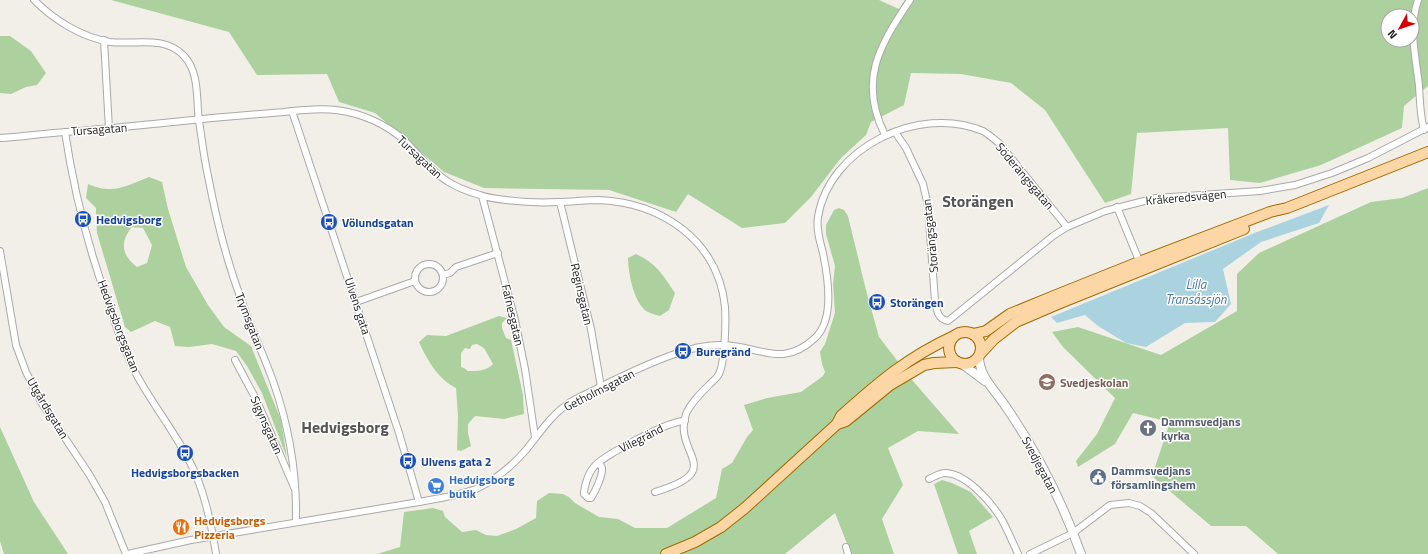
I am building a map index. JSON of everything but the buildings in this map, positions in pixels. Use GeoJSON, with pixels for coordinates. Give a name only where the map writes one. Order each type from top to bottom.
{"type":"FeatureCollection","features":[{"type":"Feature","properties":{"kind":"main road"},"geometry":{"type":"LineString","coordinates":[[837,424],[846,421],[890,385],[924,365],[934,363],[972,363],[994,339],[1016,322],[1141,266],[1270,212],[1287,208],[1428,152]]}},
{"type":"Feature","properties":{"kind":"main road"},"geometry":{"type":"LineString","coordinates":[[666,554],[695,542],[721,528],[837,424],[841,416],[884,378],[918,355],[963,332],[973,334],[986,331],[1010,314],[1141,266]]}},
{"type":"Feature","properties":{"kind":"main road"},"geometry":{"type":"LineString","coordinates":[[973,334],[980,342],[980,355]]}},
{"type":"Feature","properties":{"kind":"main road"},"geometry":{"type":"LineString","coordinates":[[954,336],[950,342],[949,350],[952,356],[959,363]]}},
{"type":"Feature","properties":{"kind":"street","name":"Trymsgatan"},"geometry":{"type":"LineString","coordinates":[[34,0],[44,10],[62,23],[89,36],[104,40],[128,43],[150,42],[165,44],[177,49],[185,57],[192,69],[196,83],[199,120],[207,172],[225,251],[241,299],[282,408],[293,462],[296,492],[296,522]]}},
{"type":"Feature","properties":{"kind":"street"},"geometry":{"type":"LineString","coordinates":[[885,135],[875,110],[872,84],[881,49],[889,32],[910,0]]}},
{"type":"Feature","properties":{"kind":"street"},"geometry":{"type":"LineString","coordinates":[[1418,0],[1414,12],[1413,43],[1419,86],[1420,116],[1426,129]]}},
{"type":"Feature","properties":{"kind":"street"},"geometry":{"type":"LineString","coordinates":[[104,40],[109,129]]}},
{"type":"Feature","properties":{"kind":"street","name":"Tursagatan"},"geometry":{"type":"LineString","coordinates":[[0,138],[292,111],[333,110],[358,114],[383,125],[403,139],[427,164],[449,183],[482,196],[531,202],[599,200],[635,206],[658,214],[683,229],[704,251],[714,268],[723,292],[726,318],[724,345],[719,374],[690,407],[686,414],[685,421]]}},
{"type":"Feature","properties":{"kind":"street","name":"Ulvens gata"},"geometry":{"type":"LineString","coordinates":[[292,111],[399,433],[419,502]]}},
{"type":"Feature","properties":{"kind":"street","name":"Söderängsgatan"},"geometry":{"type":"LineString","coordinates":[[885,135],[919,126],[938,123],[956,123],[985,132],[999,143],[1067,227]]}},
{"type":"Feature","properties":{"kind":"street","name":"Kråkeredsvägen"},"geometry":{"type":"LineString","coordinates":[[944,321],[950,320],[1053,236],[1067,227],[1117,207],[1156,198],[1260,191],[1295,186],[1346,167],[1426,129]]}},
{"type":"Feature","properties":{"kind":"street","name":"Hedvigsborgsgatan"},"geometry":{"type":"LineString","coordinates":[[65,132],[74,186],[89,245],[104,292],[134,370],[185,453],[196,475],[214,537],[216,554]]}},
{"type":"Feature","properties":{"kind":"street","name":"Storängsgatan"},"geometry":{"type":"LineString","coordinates":[[895,132],[906,148],[923,184],[928,206],[935,301],[938,315],[944,321]]}},
{"type":"Feature","properties":{"kind":"street","name":"Getholmsgatan"},"geometry":{"type":"LineString","coordinates":[[127,554],[190,540],[454,495],[477,488],[495,478],[512,465],[556,413],[569,402],[673,355],[693,348],[724,345],[743,347],[767,353],[778,354],[796,352],[817,337],[826,320],[828,308],[826,275],[817,221],[820,205],[826,189],[832,179],[844,166],[867,145],[885,135]]}},
{"type":"Feature","properties":{"kind":"street","name":"Fafnesgatan"},"geometry":{"type":"LineString","coordinates":[[482,196],[515,320],[536,437]]}},
{"type":"Feature","properties":{"kind":"street","name":"Reginsgatan"},"geometry":{"type":"LineString","coordinates":[[560,202],[591,329],[601,387]]}},
{"type":"Feature","properties":{"kind":"street"},"geometry":{"type":"LineString","coordinates":[[1117,207],[1141,266]]}},
{"type":"Feature","properties":{"kind":"street","name":"Utgårdsgatan"},"geometry":{"type":"LineString","coordinates":[[0,251],[16,345],[26,372],[41,402],[89,474],[105,502],[127,554]]}},
{"type":"Feature","properties":{"kind":"street"},"geometry":{"type":"LineString","coordinates":[[443,275],[450,273],[456,267],[498,252]]}},
{"type":"Feature","properties":{"kind":"street"},"geometry":{"type":"LineString","coordinates":[[423,264],[434,264],[442,271],[442,284],[440,288],[435,291],[430,292],[420,290],[415,281],[416,271],[423,264]]}},
{"type":"Feature","properties":{"kind":"street"},"geometry":{"type":"LineString","coordinates":[[356,302],[415,281]]}},
{"type":"Feature","properties":{"kind":"street","name":"Svedjegatan"},"geometry":{"type":"LineString","coordinates":[[980,355],[981,370],[988,383],[1021,429],[1052,486],[1081,554]]}},
{"type":"Feature","properties":{"kind":"street","name":"Sigynsgatan"},"geometry":{"type":"LineString","coordinates":[[235,360],[260,407],[296,492]]}},
{"type":"Feature","properties":{"kind":"street","name":"Svedjegatan"},"geometry":{"type":"LineString","coordinates":[[959,363],[988,383]]}},
{"type":"Feature","properties":{"kind":"street","name":"Vilegränd"},"geometry":{"type":"LineString","coordinates":[[599,462],[602,470],[600,480],[594,494],[591,498],[588,498],[584,494],[584,489],[592,468],[599,462],[621,448],[650,433],[672,423],[681,420],[685,421]]}},
{"type":"Feature","properties":{"kind":"street"},"geometry":{"type":"LineString","coordinates":[[655,492],[685,480],[689,477],[694,468],[694,460],[685,434],[685,421]]}},
{"type":"Feature","properties":{"kind":"street"},"geometry":{"type":"LineString","coordinates":[[929,479],[944,472],[957,474],[970,484],[989,502],[1002,520],[1018,554]]}},
{"type":"Feature","properties":{"kind":"street"},"geometry":{"type":"LineString","coordinates":[[1030,554],[1073,533],[1110,505],[1129,503],[1140,506],[1151,513],[1194,554]]}},
{"type":"Feature","properties":{"kind":"street"},"geometry":{"type":"LineString","coordinates":[[846,547],[848,554]]}},
{"type":"Feature","properties":{"kind":"green space"},"geometry":{"type":"Polygon","coordinates":[[[111,0],[879,0],[899,9],[905,0],[1428,0],[1428,86],[1404,106],[1402,128],[1321,165],[1260,183],[1230,180],[1228,128],[1137,133],[1131,194],[1105,203],[1045,110],[1011,83],[961,74],[911,73],[904,105],[871,122],[866,135],[841,158],[811,197],[785,223],[742,228],[688,194],[676,212],[609,190],[484,188],[444,172],[375,113],[339,102],[327,74],[257,75],[229,32],[111,0]]]}},
{"type":"Feature","properties":{"kind":"green space"},"geometry":{"type":"Polygon","coordinates":[[[0,36],[10,36],[31,51],[46,73],[37,85],[26,87],[11,94],[0,93],[0,36]]]}},
{"type":"Feature","properties":{"kind":"green space"},"geometry":{"type":"Polygon","coordinates":[[[149,177],[162,182],[168,209],[186,267],[208,305],[224,327],[251,346],[281,420],[287,458],[262,393],[247,366],[236,351],[212,344],[189,347],[175,346],[170,327],[155,321],[131,332],[125,327],[97,233],[96,208],[86,198],[88,184],[105,189],[112,189],[126,186],[149,177]],[[132,227],[125,238],[124,243],[125,253],[137,267],[147,263],[152,245],[143,228],[132,227]]]}},
{"type":"Feature","properties":{"kind":"green space"},"geometry":{"type":"Polygon","coordinates":[[[1428,188],[1428,554],[1278,554],[1246,526],[1211,526],[1152,476],[1170,422],[1133,413],[1115,444],[1078,467],[1076,461],[1097,434],[1115,398],[1063,347],[1052,332],[1078,327],[1161,355],[1237,311],[1237,274],[1259,253],[1371,202],[1402,198],[1428,188]]]}},
{"type":"Feature","properties":{"kind":"green space"},"geometry":{"type":"Polygon","coordinates":[[[839,208],[844,210],[848,216],[879,337],[913,381],[959,434],[918,431],[888,448],[903,485],[882,519],[894,554],[851,554],[835,513],[785,554],[377,554],[400,547],[404,512],[433,508],[443,511],[445,517],[462,532],[476,530],[486,535],[497,536],[516,529],[536,518],[537,501],[549,493],[563,494],[599,517],[618,519],[635,528],[667,528],[716,498],[722,469],[732,463],[747,437],[753,430],[744,405],[767,398],[801,392],[823,376],[825,372],[820,352],[825,344],[835,313],[833,284],[835,266],[826,234],[826,225],[834,210],[839,208]]]}},
{"type":"Feature","properties":{"kind":"green space"},"geometry":{"type":"Polygon","coordinates":[[[636,254],[649,262],[663,275],[675,293],[669,310],[660,316],[648,312],[643,308],[636,296],[629,271],[628,258],[636,254]]]}},
{"type":"Feature","properties":{"kind":"green space"},"geometry":{"type":"Polygon","coordinates":[[[499,316],[507,318],[502,323],[502,328],[506,338],[511,340],[523,395],[524,414],[504,419],[475,416],[468,424],[468,433],[471,446],[461,451],[457,450],[458,417],[456,388],[438,374],[419,342],[427,335],[446,336],[499,316]],[[477,344],[472,345],[470,349],[465,348],[461,353],[461,367],[471,371],[482,370],[491,366],[493,364],[484,348],[477,344]]]}},
{"type":"Feature","properties":{"kind":"green space"},"geometry":{"type":"Polygon","coordinates":[[[0,427],[34,502],[68,554],[4,554],[0,541],[0,427]]]}},
{"type":"Feature","properties":{"kind":"green space"},"geometry":{"type":"Polygon","coordinates":[[[942,480],[971,492],[993,517],[969,531],[977,554],[958,554],[934,484],[942,480]]]}},
{"type":"Feature","properties":{"kind":"water","name":"Lilla Transåssjön"},"geometry":{"type":"Polygon","coordinates":[[[1329,205],[1319,223],[1261,242],[1223,269],[1231,304],[1215,322],[1185,323],[1146,347],[1126,343],[1098,326],[1085,315],[1057,323],[1051,317],[1257,232],[1329,205]]]}},
{"type":"Feature","properties":{"kind":"place","name":"Hedvigsborg"},"geometry":{"type":"Point","coordinates":[83,219]}},
{"type":"Feature","properties":{"kind":"place","name":"Völundsgatan"},"geometry":{"type":"Point","coordinates":[329,222]}},
{"type":"Feature","properties":{"kind":"place","name":"Storängen"},"geometry":{"type":"Point","coordinates":[877,302]}},
{"type":"Feature","properties":{"kind":"place","name":"Buregränd"},"geometry":{"type":"Point","coordinates":[683,351]}},
{"type":"Feature","properties":{"kind":"place","name":"Svedjeskolan"},"geometry":{"type":"Point","coordinates":[1047,382]}},
{"type":"Feature","properties":{"kind":"place","name":"Dammsvedjans kyrka"},"geometry":{"type":"Point","coordinates":[1148,428]}},
{"type":"Feature","properties":{"kind":"place","name":"Hedvigsborgsbacken"},"geometry":{"type":"Point","coordinates":[185,453]}},
{"type":"Feature","properties":{"kind":"place","name":"Ulvens gata 2"},"geometry":{"type":"Point","coordinates":[408,461]}},
{"type":"Feature","properties":{"kind":"place","name":"Dammsvedjans församlingshem"},"geometry":{"type":"Point","coordinates":[1098,477]}},
{"type":"Feature","properties":{"kind":"place","name":"Hedvigsborg butik"},"geometry":{"type":"Point","coordinates":[436,486]}},
{"type":"Feature","properties":{"kind":"place","name":"Hedvigsborgs Pizzeria"},"geometry":{"type":"Point","coordinates":[181,527]}},
{"type":"Feature","properties":{"kind":"district","name":"Storängen"},"geometry":{"type":"Point","coordinates":[978,201]}},
{"type":"Feature","properties":{"kind":"district","name":"Hedvigsborg"},"geometry":{"type":"Point","coordinates":[345,427]}}]}
